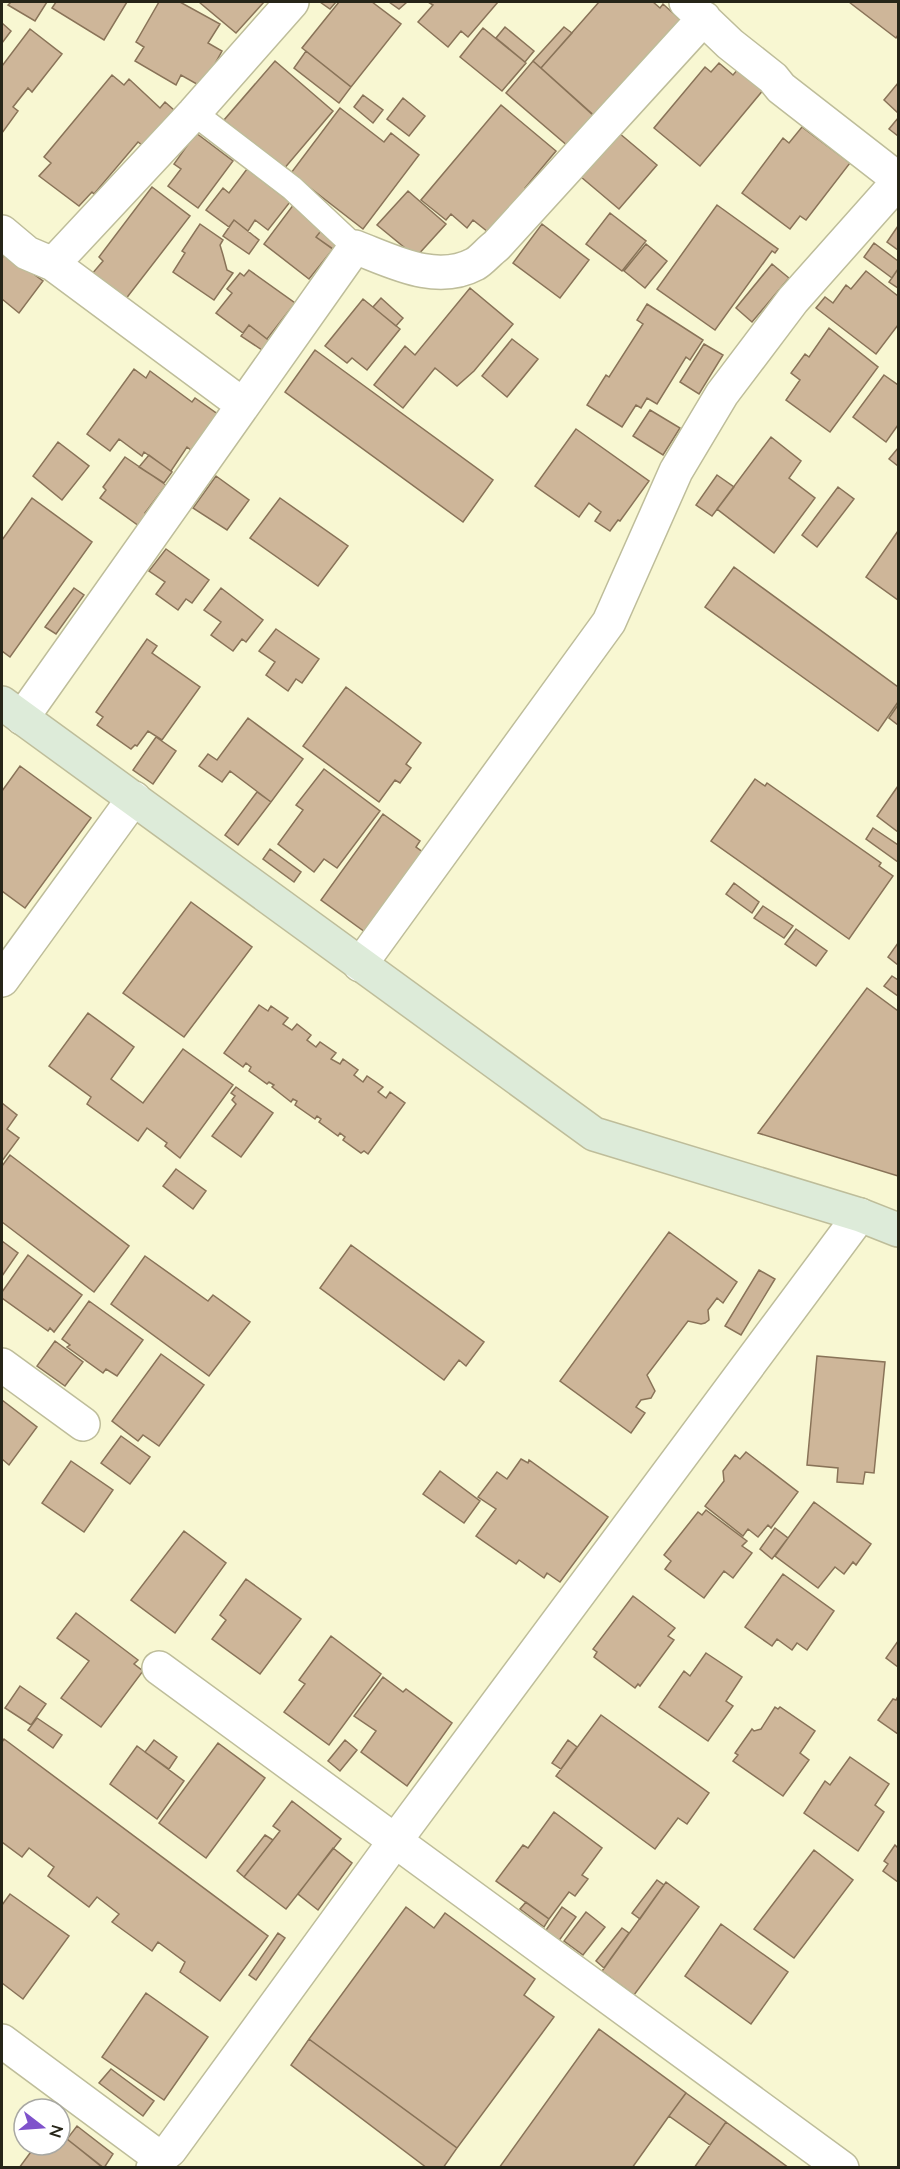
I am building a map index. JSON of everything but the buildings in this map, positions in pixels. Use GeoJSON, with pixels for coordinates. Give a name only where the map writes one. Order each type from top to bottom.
{"type":"FeatureCollection","features":[{"type":"Feature","properties":{"kind":"street"},"geometry":{"type":"LineString","coordinates":[[53,264],[194,113],[292,2]]}},
{"type":"Feature","properties":{"kind":"street"},"geometry":{"type":"LineString","coordinates":[[360,965],[609,622],[676,471],[722,394],[793,300],[898,181],[781,88],[773,78],[730,44],[695,10],[504,237],[476,264],[449,272],[427,272],[355,247],[243,405],[12,710],[360,965],[594,1134],[860,1215],[898,1230]]}},
{"type":"Feature","properties":{"kind":"street"},"geometry":{"type":"LineString","coordinates":[[2,232],[27,254],[53,264],[243,405]]}},
{"type":"Feature","properties":{"kind":"street"},"geometry":{"type":"LineString","coordinates":[[2,980],[134,798]]}},
{"type":"Feature","properties":{"kind":"street"},"geometry":{"type":"LineString","coordinates":[[2,2041],[156,2163],[171,2150],[395,1841],[860,1215]]}},
{"type":"Feature","properties":{"kind":"street"},"geometry":{"type":"LineString","coordinates":[[2,1365],[83,1424]]}},
{"type":"Feature","properties":{"kind":"street"},"geometry":{"type":"LineString","coordinates":[[159,1668],[842,2168]]}},
{"type":"Feature","properties":{"kind":"lane"},"geometry":{"type":"LineString","coordinates":[[194,113],[292,188],[355,247]]}}]}
